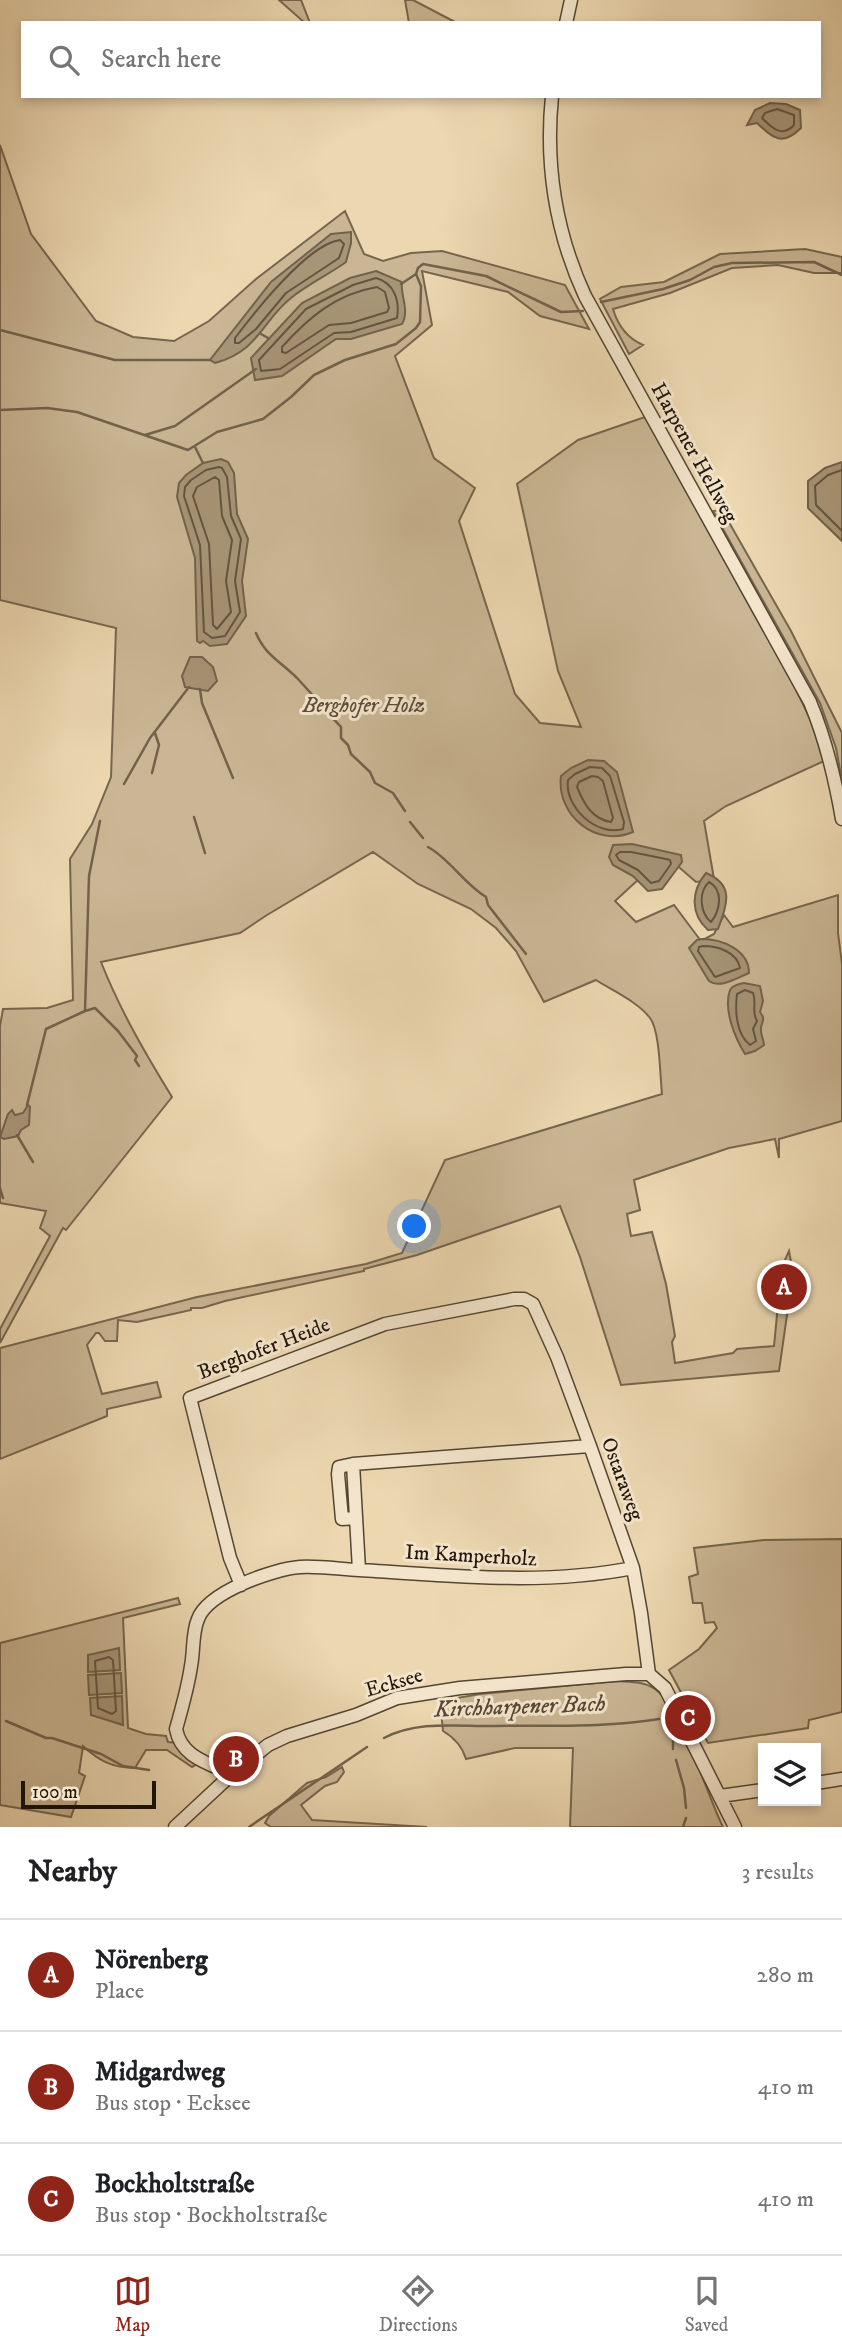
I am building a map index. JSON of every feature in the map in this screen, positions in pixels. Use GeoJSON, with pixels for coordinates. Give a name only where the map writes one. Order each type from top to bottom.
{"type":"FeatureCollection","features":[{"type":"Feature","properties":{"kind":"street"},"geometry":{"type":"LineString","coordinates":[[566,21],[570,0]]}},
{"type":"Feature","properties":{"kind":"street","name":"Harpener Hellweg"},"geometry":{"type":"LineString","coordinates":[[552,98],[550,150],[555,208],[566,253],[575,275],[810,702],[824,734],[842,819]]}},
{"type":"Feature","properties":{"kind":"street","name":"Berghofer Heide"},"geometry":{"type":"LineString","coordinates":[[241,1585],[228,1552],[190,1398],[385,1324],[514,1298],[533,1304]]}},
{"type":"Feature","properties":{"kind":"street","name":"Ostaraweg"},"geometry":{"type":"LineString","coordinates":[[533,1304],[557,1357],[632,1569],[654,1678]]}},
{"type":"Feature","properties":{"kind":"street"},"geometry":{"type":"LineString","coordinates":[[232,1774],[190,1755],[178,1739],[176,1729],[191,1667],[197,1620],[206,1606],[241,1585],[263,1576],[298,1567],[359,1570],[353,1464],[590,1446]]}},
{"type":"Feature","properties":{"kind":"street","name":"Im Kamperholz"},"geometry":{"type":"LineString","coordinates":[[359,1570],[532,1579],[601,1575],[632,1569]]}},
{"type":"Feature","properties":{"kind":"street","name":"Ecksee"},"geometry":{"type":"LineString","coordinates":[[175,1827],[268,1745],[397,1698],[473,1687],[604,1675],[654,1678]]}},
{"type":"Feature","properties":{"kind":"street"},"geometry":{"type":"LineString","coordinates":[[654,1678],[687,1728],[735,1827]]}},
{"type":"Feature","properties":{"kind":"street"},"geometry":{"type":"LineString","coordinates":[[821,1782],[842,1779]]}},
{"type":"Feature","properties":{"kind":"street"},"geometry":{"type":"LineString","coordinates":[[720,1796],[758,1791]]}},
{"type":"Feature","properties":{"kind":"green space"},"geometry":{"type":"Polygon","coordinates":[[[279,0],[301,0],[309,21],[303,21],[279,0]]]}},
{"type":"Feature","properties":{"kind":"green space"},"geometry":{"type":"Polygon","coordinates":[[[405,0],[413,0],[453,21],[409,21],[405,0]]]}},
{"type":"Feature","properties":{"kind":"green space","name":"Berghofer Holz"},"geometry":{"type":"Polygon","coordinates":[[[0,145],[31,234],[96,321],[133,337],[174,341],[209,321],[256,279],[345,211],[364,254],[383,261],[411,253],[442,251],[565,285],[589,329],[540,316],[508,292],[422,271],[432,325],[395,356],[434,458],[475,488],[459,521],[515,694],[540,723],[581,727],[558,671],[517,484],[578,440],[645,417],[792,681],[811,721],[824,761],[726,806],[704,821],[714,879],[696,882],[665,855],[615,901],[636,922],[674,905],[701,941],[714,934],[724,915],[733,927],[838,895],[838,933],[842,964],[842,1121],[779,1139],[779,1158],[775,1139],[729,1148],[634,1180],[640,1210],[627,1214],[631,1236],[652,1232],[666,1284],[675,1336],[672,1342],[675,1363],[733,1353],[737,1349],[774,1346],[779,1273],[789,1251],[793,1273],[779,1371],[621,1385],[580,1257],[560,1206],[364,1271],[137,1322],[118,1320],[117,1341],[105,1341],[96,1333],[87,1345],[102,1394],[157,1382],[161,1397],[107,1409],[107,1416],[0,1459],[0,1348],[197,1297],[366,1264],[402,1253],[445,1160],[662,1094],[656,1033],[650,1018],[639,1007],[596,980],[544,1002],[516,951],[496,928],[471,909],[418,884],[373,852],[240,933],[101,962],[116,997],[172,1097],[66,1230],[63,1228],[0,1343],[0,1329],[50,1236],[40,1228],[46,1211],[0,1203],[0,1026],[3,1009],[47,1008],[73,1000],[70,859],[92,824],[111,777],[116,628],[0,600],[0,145]]]}},
{"type":"Feature","properties":{"kind":"green space"},"geometry":{"type":"Polygon","coordinates":[[[805,249],[842,257],[842,273],[814,273],[778,265],[732,268],[670,293],[613,309],[624,331],[643,345],[629,354],[600,299],[621,287],[664,282],[720,254],[805,249]]]}},
{"type":"Feature","properties":{"kind":"green space"},"geometry":{"type":"Polygon","coordinates":[[[722,510],[791,631],[842,733],[842,781],[836,748],[820,703],[713,511],[722,510]]]}},
{"type":"Feature","properties":{"kind":"green space"},"geometry":{"type":"Polygon","coordinates":[[[842,1539],[842,1712],[809,1720],[808,1728],[708,1743],[669,1670],[699,1649],[717,1628],[714,1622],[705,1623],[702,1603],[693,1603],[689,1577],[698,1574],[694,1548],[764,1540],[842,1539]]]}},
{"type":"Feature","properties":{"kind":"green space"},"geometry":{"type":"Polygon","coordinates":[[[178,1598],[180,1604],[123,1618],[128,1728],[146,1734],[166,1736],[168,1742],[179,1743],[200,1762],[192,1767],[167,1750],[146,1750],[135,1768],[127,1768],[107,1763],[83,1746],[79,1773],[85,1776],[71,1817],[0,1805],[0,1643],[178,1598]]]}},
{"type":"Feature","properties":{"kind":"green space"},"geometry":{"type":"Polygon","coordinates":[[[617,1681],[646,1685],[655,1689],[665,1699],[684,1733],[723,1827],[570,1827],[573,1748],[515,1748],[466,1759],[458,1743],[443,1731],[440,1701],[480,1694],[617,1681]]]}},
{"type":"Feature","properties":{"kind":"green space"},"geometry":{"type":"Polygon","coordinates":[[[342,1767],[344,1772],[337,1782],[325,1786],[301,1805],[312,1820],[427,1827],[271,1827],[265,1823],[269,1816],[307,1783],[326,1777],[342,1767]]]}},
{"type":"Feature","properties":{"kind":"water"},"geometry":{"type":"Polygon","coordinates":[[[770,103],[786,104],[800,110],[801,128],[783,139],[768,133],[757,123],[747,125],[755,110],[770,103]]]}},
{"type":"Feature","properties":{"kind":"water"},"geometry":{"type":"Polygon","coordinates":[[[351,232],[346,262],[291,298],[241,351],[215,363],[210,360],[271,282],[331,234],[351,232]]]}},
{"type":"Feature","properties":{"kind":"water"},"geometry":{"type":"Polygon","coordinates":[[[376,271],[402,282],[405,314],[402,324],[351,339],[336,339],[282,376],[255,380],[251,358],[302,303],[350,278],[376,271]]]}},
{"type":"Feature","properties":{"kind":"water"},"geometry":{"type":"Polygon","coordinates":[[[221,459],[228,462],[234,473],[237,514],[248,539],[242,581],[246,616],[227,644],[210,646],[203,641],[197,641],[195,558],[177,497],[179,483],[186,475],[203,463],[221,459]]]}},
{"type":"Feature","properties":{"kind":"water"},"geometry":{"type":"Polygon","coordinates":[[[842,462],[842,541],[808,508],[808,481],[825,468],[842,462]]]}},
{"type":"Feature","properties":{"kind":"water"},"geometry":{"type":"Polygon","coordinates":[[[190,657],[202,657],[213,667],[217,681],[208,691],[185,687],[182,676],[190,657]]]}},
{"type":"Feature","properties":{"kind":"water"},"geometry":{"type":"Polygon","coordinates":[[[588,760],[604,761],[617,772],[633,832],[619,836],[593,832],[581,825],[572,815],[561,790],[561,776],[588,760]]]}},
{"type":"Feature","properties":{"kind":"water"},"geometry":{"type":"Polygon","coordinates":[[[632,844],[681,855],[682,862],[662,889],[648,891],[633,876],[613,865],[609,857],[613,845],[632,844]]]}},
{"type":"Feature","properties":{"kind":"water"},"geometry":{"type":"Polygon","coordinates":[[[706,873],[725,889],[726,903],[718,929],[708,930],[696,910],[697,887],[706,873]]]}},
{"type":"Feature","properties":{"kind":"water"},"geometry":{"type":"Polygon","coordinates":[[[702,939],[733,947],[744,958],[749,973],[718,984],[709,981],[689,948],[702,939]]]}},
{"type":"Feature","properties":{"kind":"water"},"geometry":{"type":"Polygon","coordinates":[[[744,983],[760,986],[764,1045],[745,1054],[734,1032],[728,1006],[731,988],[744,983]]]}},
{"type":"Feature","properties":{"kind":"water"},"geometry":{"type":"Polygon","coordinates":[[[28,1105],[29,1125],[21,1130],[18,1136],[4,1139],[0,1137],[8,1114],[12,1110],[15,1115],[23,1113],[28,1105]]]}},
{"type":"Feature","properties":{"kind":"water"},"geometry":{"type":"Polygon","coordinates":[[[119,1648],[120,1670],[88,1672],[88,1655],[119,1648]]]}},
{"type":"Feature","properties":{"kind":"water"},"geometry":{"type":"Polygon","coordinates":[[[121,1673],[122,1693],[89,1695],[88,1675],[121,1673]]]}},
{"type":"Feature","properties":{"kind":"water"},"geometry":{"type":"Polygon","coordinates":[[[122,1696],[123,1725],[91,1715],[90,1698],[122,1696]]]}},
{"type":"Feature","properties":{"kind":"waterway"},"geometry":{"type":"LineString","coordinates":[[601,302],[663,289],[690,280],[714,267],[732,263],[814,262],[842,275]]}},
{"type":"Feature","properties":{"kind":"waterway"},"geometry":{"type":"LineString","coordinates":[[0,410],[47,408],[77,412],[188,450],[217,432],[263,419],[314,375],[345,360],[396,344],[420,322],[421,286],[416,274],[423,264],[486,276],[561,312],[583,311]]}},
{"type":"Feature","properties":{"kind":"waterway"},"geometry":{"type":"LineString","coordinates":[[401,284],[416,274]]}},
{"type":"Feature","properties":{"kind":"waterway"},"geometry":{"type":"LineString","coordinates":[[0,330],[115,360],[210,360]]}},
{"type":"Feature","properties":{"kind":"waterway"},"geometry":{"type":"LineString","coordinates":[[261,334],[268,338]]}},
{"type":"Feature","properties":{"kind":"waterway"},"geometry":{"type":"LineString","coordinates":[[145,435],[175,426],[256,369]]}},
{"type":"Feature","properties":{"kind":"waterway"},"geometry":{"type":"LineString","coordinates":[[195,447],[203,463]]}},
{"type":"Feature","properties":{"kind":"waterway"},"geometry":{"type":"LineString","coordinates":[[256,633],[269,653],[297,678],[341,727],[341,738],[348,745],[351,754],[370,772],[375,783],[393,793],[405,811]]}},
{"type":"Feature","properties":{"kind":"waterway"},"geometry":{"type":"LineString","coordinates":[[124,784],[150,738],[189,687]]}},
{"type":"Feature","properties":{"kind":"waterway"},"geometry":{"type":"LineString","coordinates":[[200,689],[202,703],[233,778]]}},
{"type":"Feature","properties":{"kind":"waterway"},"geometry":{"type":"LineString","coordinates":[[152,773],[159,745],[155,733]]}},
{"type":"Feature","properties":{"kind":"waterway"},"geometry":{"type":"LineString","coordinates":[[194,817],[205,853]]}},
{"type":"Feature","properties":{"kind":"waterway"},"geometry":{"type":"LineString","coordinates":[[27,1105],[46,1029],[85,1011],[89,876],[100,821]]}},
{"type":"Feature","properties":{"kind":"waterway"},"geometry":{"type":"LineString","coordinates":[[410,822],[423,838]]}},
{"type":"Feature","properties":{"kind":"waterway"},"geometry":{"type":"LineString","coordinates":[[428,847],[486,897],[488,905],[526,954]]}},
{"type":"Feature","properties":{"kind":"waterway"},"geometry":{"type":"LineString","coordinates":[[85,1011],[95,1008],[118,1031],[137,1056],[135,1060],[139,1066]]}},
{"type":"Feature","properties":{"kind":"waterway"},"geometry":{"type":"LineString","coordinates":[[17,1135],[33,1162]]}},
{"type":"Feature","properties":{"kind":"waterway"},"geometry":{"type":"LineString","coordinates":[[0,1188],[3,1198]]}},
{"type":"Feature","properties":{"kind":"waterway","name":"Kirchharpener Bach"},"geometry":{"type":"LineString","coordinates":[[384,1738],[409,1729],[436,1726],[596,1725],[659,1719]]}},
{"type":"Feature","properties":{"kind":"waterway"},"geometry":{"type":"LineString","coordinates":[[6,1721],[46,1738],[101,1754],[123,1766],[149,1770]]}},
{"type":"Feature","properties":{"kind":"waterway","name":"Kirchharpener Bach"},"geometry":{"type":"LineString","coordinates":[[673,1739],[673,1749]]}},
{"type":"Feature","properties":{"kind":"waterway","name":"Kirchharpener Bach"},"geometry":{"type":"LineString","coordinates":[[249,1827],[367,1747]]}},
{"type":"Feature","properties":{"kind":"waterway","name":"Kirchharpener Bach"},"geometry":{"type":"LineString","coordinates":[[676,1760],[684,1788],[686,1808]]}},
{"type":"Feature","properties":{"kind":"waterway","name":"Kirchharpener Bach"},"geometry":{"type":"LineString","coordinates":[[683,1827],[686,1818]]}},
{"type":"Feature","properties":{"kind":"place","name":"Nörenberg"},"geometry":{"type":"Point","coordinates":[784,1287]}},
{"type":"Feature","properties":{"kind":"place","name":"Bockholtstraße"},"geometry":{"type":"Point","coordinates":[688,1718]}},
{"type":"Feature","properties":{"kind":"place","name":"Midgardweg"},"geometry":{"type":"Point","coordinates":[236,1759]}}]}
